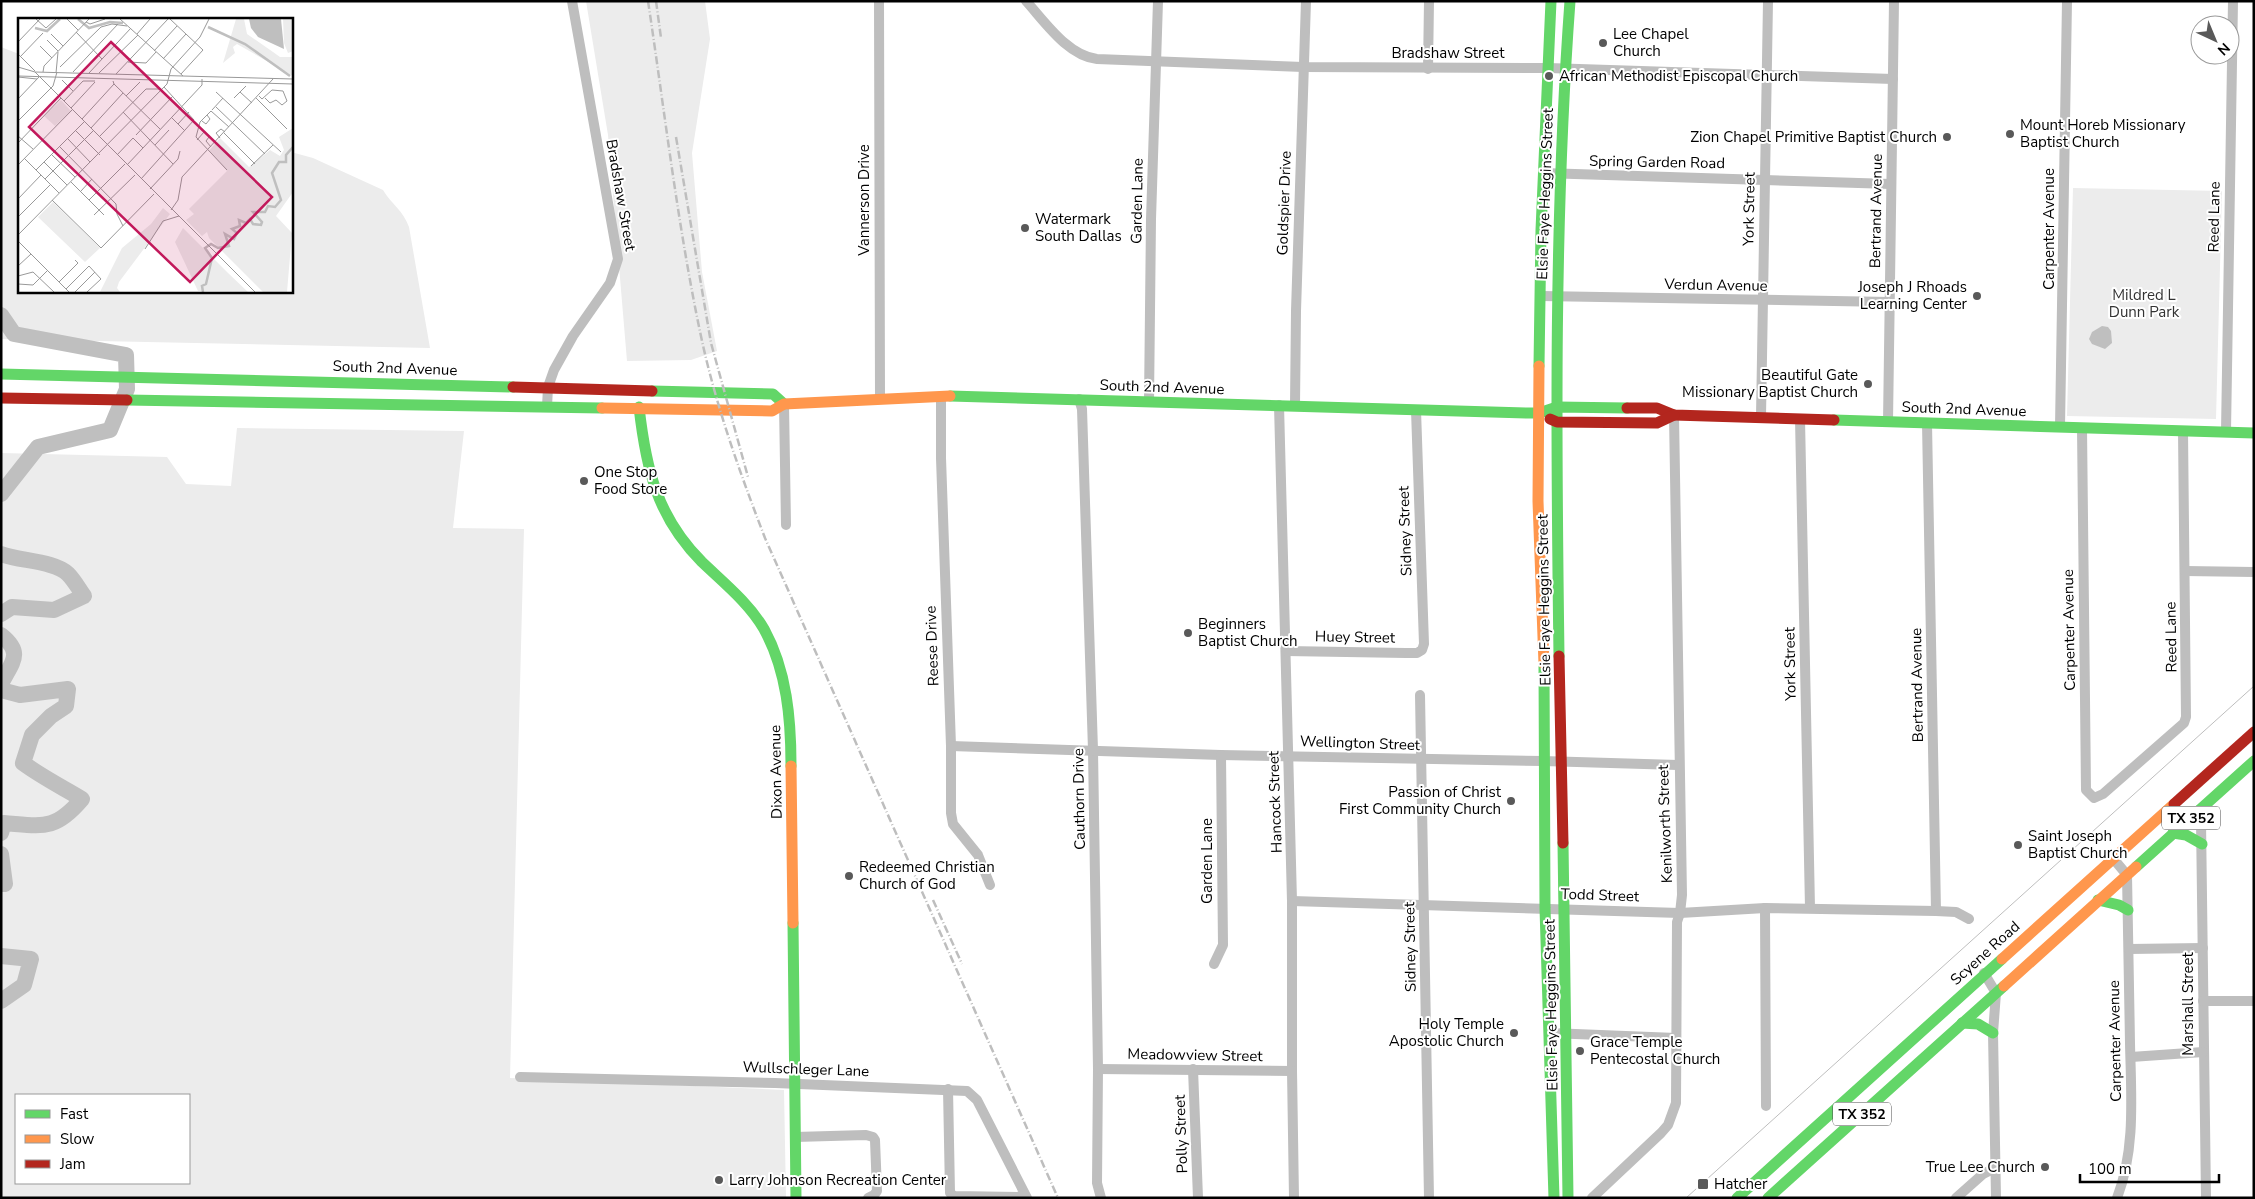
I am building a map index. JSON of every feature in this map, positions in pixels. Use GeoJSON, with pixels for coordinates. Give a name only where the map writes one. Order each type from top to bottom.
{"type":"FeatureCollection","features":[{"type":"Feature","properties":{"kind":"main road","name":"Elsie Faye Heggins Street"},"geometry":{"type":"LineString","coordinates":[[1551,1],[1543,173],[1538,501],[1544,665],[1545,908],[1554,1198]]}},
{"type":"Feature","properties":{"kind":"main road","name":"Elsie Faye Heggins Street"},"geometry":{"type":"LineString","coordinates":[[1568,1198],[1567,1034],[1557,500],[1556,296],[1558,174],[1570,1]]}},
{"type":"Feature","properties":{"kind":"main road","name":"South 2nd Avenue"},"geometry":{"type":"LineString","coordinates":[[1,374],[217,378],[774,394],[784,404]]}},
{"type":"Feature","properties":{"kind":"main road"},"geometry":{"type":"LineString","coordinates":[[216,402],[217,378]]}},
{"type":"Feature","properties":{"kind":"main road","name":"South 2nd Avenue"},"geometry":{"type":"LineString","coordinates":[[1,398],[640,407],[772,411],[784,404],[941,396],[1539,413],[1557,407],[1657,408],[1674,415],[2254,433]]}},
{"type":"Feature","properties":{"kind":"main road","name":"Dixon Avenue"},"geometry":{"type":"LineString","coordinates":[[640,407],[644,452],[654,487],[666,516],[684,544],[755,614],[770,638],[786,686],[792,748],[796,1198]]}},
{"type":"Feature","properties":{"kind":"main road","name":"South 2nd Avenue"},"geometry":{"type":"LineString","coordinates":[[1539,413],[1557,422],[1657,423],[1674,415]]}},
{"type":"Feature","properties":{"kind":"main road"},"geometry":{"type":"LineString","coordinates":[[1538,501],[1557,500]]}},
{"type":"Feature","properties":{"kind":"main road","name":"Scyene Road"},"geometry":{"type":"LineString","coordinates":[[1737,1198],[2112,857],[2254,732]]}},
{"type":"Feature","properties":{"kind":"main road","name":"TX 352"},"geometry":{"type":"LineString","coordinates":[[1768,1198],[2254,761]]}},
{"type":"Feature","properties":{"kind":"main road"},"geometry":{"type":"LineString","coordinates":[[2173,833],[2186,835],[2202,844]]}},
{"type":"Feature","properties":{"kind":"main road"},"geometry":{"type":"LineString","coordinates":[[2098,900],[2119,905],[2128,910]]}},
{"type":"Feature","properties":{"kind":"main road"},"geometry":{"type":"LineString","coordinates":[[1962,1023],[1978,1024],[1993,1033]]}},
{"type":"Feature","properties":{"kind":"main road"},"geometry":{"type":"LineString","coordinates":[[1778,1189],[1774,1182],[1776,1174],[1788,1152]]}},
{"type":"Feature","properties":{"kind":"street","name":"Bradshaw Street"},"geometry":{"type":"LineString","coordinates":[[547,407],[548,388],[554,370],[573,336],[610,283],[618,258],[572,1]]}},
{"type":"Feature","properties":{"kind":"street","name":"Vannerson Drive"},"geometry":{"type":"LineString","coordinates":[[879,1],[880,398]]}},
{"type":"Feature","properties":{"kind":"street","name":"Bradshaw Street"},"geometry":{"type":"LineString","coordinates":[[1026,1],[1069,46],[1086,58],[1303,67],[1548,68],[1767,77],[1892,79]]}},
{"type":"Feature","properties":{"kind":"street","name":"Garden Lane"},"geometry":{"type":"LineString","coordinates":[[1149,402],[1151,219],[1158,1]]}},
{"type":"Feature","properties":{"kind":"street","name":"Goldspier Drive"},"geometry":{"type":"LineString","coordinates":[[1295,405],[1296,311],[1306,1]]}},
{"type":"Feature","properties":{"kind":"street"},"geometry":{"type":"LineString","coordinates":[[1428,69],[1429,1]]}},
{"type":"Feature","properties":{"kind":"street","name":"York Street"},"geometry":{"type":"LineString","coordinates":[[1761,417],[1768,1]]}},
{"type":"Feature","properties":{"kind":"street","name":"Bertrand Avenue"},"geometry":{"type":"LineString","coordinates":[[1888,422],[1894,1]]}},
{"type":"Feature","properties":{"kind":"street","name":"Carpenter Avenue"},"geometry":{"type":"LineString","coordinates":[[2060,427],[2067,1]]}},
{"type":"Feature","properties":{"kind":"street","name":"Reed Lane"},"geometry":{"type":"LineString","coordinates":[[2226,432],[2233,1]]}},
{"type":"Feature","properties":{"kind":"street","name":"Spring Garden Road"},"geometry":{"type":"LineString","coordinates":[[1543,173],[1891,184]]}},
{"type":"Feature","properties":{"kind":"street","name":"Verdun Avenue"},"geometry":{"type":"LineString","coordinates":[[1541,296],[1890,302]]}},
{"type":"Feature","properties":{"kind":"street","name":"Dixon Avenue"},"geometry":{"type":"LineString","coordinates":[[639,391],[640,407]]}},
{"type":"Feature","properties":{"kind":"street","name":"Reese Drive"},"geometry":{"type":"LineString","coordinates":[[941,396],[941,458],[951,746],[951,813],[954,824],[978,855],[990,885]]}},
{"type":"Feature","properties":{"kind":"street","name":"Cauthorn Drive"},"geometry":{"type":"LineString","coordinates":[[1079,399],[1082,410],[1093,750],[1098,1069],[1097,1183],[1101,1198]]}},
{"type":"Feature","properties":{"kind":"street"},"geometry":{"type":"LineString","coordinates":[[784,404],[786,525]]}},
{"type":"Feature","properties":{"kind":"street","name":"Hancock Street"},"geometry":{"type":"LineString","coordinates":[[1279,405],[1292,901],[1294,1198]]}},
{"type":"Feature","properties":{"kind":"street","name":"Sidney Street"},"geometry":{"type":"LineString","coordinates":[[1416,410],[1424,644],[1422,650]]}},
{"type":"Feature","properties":{"kind":"street","name":"Kenilworth Street"},"geometry":{"type":"LineString","coordinates":[[1592,1198],[1668,1125],[1676,1103],[1676,922],[1680,913],[1682,895],[1678,765],[1674,415]]}},
{"type":"Feature","properties":{"kind":"street","name":"York Street"},"geometry":{"type":"LineString","coordinates":[[1800,419],[1810,908]]}},
{"type":"Feature","properties":{"kind":"street","name":"Bertrand Avenue"},"geometry":{"type":"LineString","coordinates":[[1927,423],[1936,911]]}},
{"type":"Feature","properties":{"kind":"street","name":"Carpenter Avenue"},"geometry":{"type":"LineString","coordinates":[[2082,428],[2086,790],[2094,798]]}},
{"type":"Feature","properties":{"kind":"street","name":"Reed Lane"},"geometry":{"type":"LineString","coordinates":[[2094,798],[2103,794],[2184,723],[2186,717],[2183,431]]}},
{"type":"Feature","properties":{"kind":"street"},"geometry":{"type":"LineString","coordinates":[[2185,571],[2254,572]]}},
{"type":"Feature","properties":{"kind":"street","name":"Huey Street"},"geometry":{"type":"LineString","coordinates":[[1286,651],[1417,653],[1422,650]]}},
{"type":"Feature","properties":{"kind":"street","name":"Sidney Street"},"geometry":{"type":"LineString","coordinates":[[1420,695],[1428,1198]]}},
{"type":"Feature","properties":{"kind":"street","name":"Wellington Street"},"geometry":{"type":"LineString","coordinates":[[951,746],[1221,755],[1678,765]]}},
{"type":"Feature","properties":{"kind":"street","name":"Garden Lane"},"geometry":{"type":"LineString","coordinates":[[1214,964],[1222,945],[1221,755]]}},
{"type":"Feature","properties":{"kind":"street","name":"Marshall Street"},"geometry":{"type":"LineString","coordinates":[[2199,810],[2202,821],[2206,1198]]}},
{"type":"Feature","properties":{"kind":"street"},"geometry":{"type":"LineString","coordinates":[[2112,857],[2127,875]]}},
{"type":"Feature","properties":{"kind":"street","name":"Carpenter Avenue"},"geometry":{"type":"LineString","coordinates":[[2117,1198],[2127,1166],[2131,1135],[2127,875]]}},
{"type":"Feature","properties":{"kind":"street","name":"Todd Street"},"geometry":{"type":"LineString","coordinates":[[1292,901],[1680,913],[1765,908],[1936,911]]}},
{"type":"Feature","properties":{"kind":"street"},"geometry":{"type":"LineString","coordinates":[[1765,908],[1766,1106]]}},
{"type":"Feature","properties":{"kind":"street"},"geometry":{"type":"LineString","coordinates":[[1936,911],[1956,912],[1969,919]]}},
{"type":"Feature","properties":{"kind":"street"},"geometry":{"type":"LineString","coordinates":[[2129,949],[2203,948]]}},
{"type":"Feature","properties":{"kind":"street"},"geometry":{"type":"LineString","coordinates":[[1984,973],[1996,993],[1993,1033],[1996,1198]]}},
{"type":"Feature","properties":{"kind":"street"},"geometry":{"type":"LineString","coordinates":[[2203,1001],[2254,1001]]}},
{"type":"Feature","properties":{"kind":"street"},"geometry":{"type":"LineString","coordinates":[[1550,1033],[1676,1038]]}},
{"type":"Feature","properties":{"kind":"street"},"geometry":{"type":"LineString","coordinates":[[2131,1057],[2203,1052]]}},
{"type":"Feature","properties":{"kind":"street","name":"Meadowview Street"},"geometry":{"type":"LineString","coordinates":[[1098,1069],[1292,1072]]}},
{"type":"Feature","properties":{"kind":"street","name":"Polly Street"},"geometry":{"type":"LineString","coordinates":[[1193,1070],[1198,1198]]}},
{"type":"Feature","properties":{"kind":"street","name":"Wullschleger Lane"},"geometry":{"type":"LineString","coordinates":[[520,1076],[967,1091],[977,1100],[1027,1197]]}},
{"type":"Feature","properties":{"kind":"street"},"geometry":{"type":"LineString","coordinates":[[948,1089],[950,1193],[954,1196],[1027,1197]]}},
{"type":"Feature","properties":{"kind":"street"},"geometry":{"type":"LineString","coordinates":[[795,1137],[866,1135],[873,1137],[875,1140],[877,1191],[868,1198]]}},
{"type":"Feature","properties":{"kind":"street"},"geometry":{"type":"LineString","coordinates":[[1956,1198],[1983,1174],[1995,1168]]}},
{"type":"Feature","properties":{"kind":"green space"},"geometry":{"type":"Polygon","coordinates":[[[586,1],[705,1],[710,39],[692,153],[702,272],[717,351],[691,360],[627,361],[608,135],[586,1]]]}},
{"type":"Feature","properties":{"kind":"green space"},"geometry":{"type":"Polygon","coordinates":[[[1,47],[18,54],[18,292],[292,292],[292,152],[313,158],[383,190],[404,216],[409,227],[430,348],[1,339],[1,47]]]}},
{"type":"Feature","properties":{"kind":"green space","name":"Mildred L Dunn Park"},"geometry":{"type":"Polygon","coordinates":[[[2073,188],[2222,191],[2216,419],[2067,416],[2073,188]]]}},
{"type":"Feature","properties":{"kind":"green space"},"geometry":{"type":"Polygon","coordinates":[[[237,428],[464,431],[453,528],[524,529],[510,1078],[784,1090],[786,1198],[1,1198],[1,453],[167,457],[186,484],[231,486],[237,428]]]}},
{"type":"Feature","properties":{"kind":"shaded area"},"geometry":{"type":"Polygon","coordinates":[[[2102,326],[2108,327],[2111,331],[2112,343],[2105,349],[2092,344],[2089,339],[2092,332],[2102,326]]]}},
{"type":"Feature","properties":{"kind":"waterway"},"geometry":{"type":"LineString","coordinates":[[1,315],[14,334],[126,355],[127,389],[110,430],[38,447],[1,494]]}},
{"type":"Feature","properties":{"kind":"waterway"},"geometry":{"type":"LineString","coordinates":[[1,554],[55,566],[70,576],[84,596],[54,610],[12,607],[1,614]]}},
{"type":"Feature","properties":{"kind":"waterway"},"geometry":{"type":"LineString","coordinates":[[1,635],[8,641],[14,653],[12,664],[1,684]]}},
{"type":"Feature","properties":{"kind":"waterway"},"geometry":{"type":"LineString","coordinates":[[1,690],[20,695],[68,689],[66,706],[51,716],[32,735],[23,763],[82,799],[64,817],[56,821],[39,825],[4,823],[1,833]]}},
{"type":"Feature","properties":{"kind":"waterway"},"geometry":{"type":"LineString","coordinates":[[1,854],[5,884],[1,884]]}},
{"type":"Feature","properties":{"kind":"waterway"},"geometry":{"type":"LineString","coordinates":[[1,956],[31,959],[24,985],[1,1001]]}},
{"type":"Feature","properties":{"kind":"tram line"},"geometry":{"type":"LineString","coordinates":[[1686,1198],[2254,686]]}},
{"type":"Feature","properties":{"kind":"railway"},"geometry":{"type":"LineString","coordinates":[[648,1],[693,299],[715,391],[738,465],[765,538],[1058,1198]]}},
{"type":"Feature","properties":{"kind":"railway"},"geometry":{"type":"LineString","coordinates":[[656,1],[661,38]]}},
{"type":"Feature","properties":{"kind":"railway"},"geometry":{"type":"LineString","coordinates":[[676,137],[711,343],[748,477]]}},
{"type":"Feature","properties":{"kind":"railway"},"geometry":{"type":"LineString","coordinates":[[933,900],[962,964]]}},
{"type":"Feature","properties":{"kind":"traffic: fast"},"geometry":{"type":"LineString","coordinates":[[1539,366],[1541,230],[1551,1]]}},
{"type":"Feature","properties":{"kind":"traffic: fast"},"geometry":{"type":"LineString","coordinates":[[1559,656],[1557,328],[1561,165],[1570,1]]}},
{"type":"Feature","properties":{"kind":"traffic: fast"},"geometry":{"type":"LineString","coordinates":[[1,374],[513,387]]}},
{"type":"Feature","properties":{"kind":"traffic: fast"},"geometry":{"type":"LineString","coordinates":[[652,391],[773,394],[784,404]]}},
{"type":"Feature","properties":{"kind":"traffic: fast"},"geometry":{"type":"LineString","coordinates":[[950,396],[1528,413],[1539,413],[1557,407],[1627,408]]}},
{"type":"Feature","properties":{"kind":"traffic: fast"},"geometry":{"type":"LineString","coordinates":[[127,400],[602,408]]}},
{"type":"Feature","properties":{"kind":"traffic: fast"},"geometry":{"type":"LineString","coordinates":[[639,407],[645,451],[650,471],[656,491],[674,528],[702,562],[751,611],[764,629],[772,645],[783,678],[789,713],[791,766]]}},
{"type":"Feature","properties":{"kind":"traffic: fast"},"geometry":{"type":"LineString","coordinates":[[1834,420],[2254,433]]}},
{"type":"Feature","properties":{"kind":"traffic: fast"},"geometry":{"type":"LineString","coordinates":[[1544,664],[1545,908],[1554,1198]]}},
{"type":"Feature","properties":{"kind":"traffic: fast"},"geometry":{"type":"LineString","coordinates":[[2136,867],[2254,761]]}},
{"type":"Feature","properties":{"kind":"traffic: fast"},"geometry":{"type":"LineString","coordinates":[[2173,833],[2186,835],[2202,844]]}},
{"type":"Feature","properties":{"kind":"traffic: fast"},"geometry":{"type":"LineString","coordinates":[[1563,843],[1568,1198]]}},
{"type":"Feature","properties":{"kind":"traffic: fast"},"geometry":{"type":"LineString","coordinates":[[2098,900],[2119,905],[2128,910]]}},
{"type":"Feature","properties":{"kind":"traffic: fast"},"geometry":{"type":"LineString","coordinates":[[793,923],[796,1198]]}},
{"type":"Feature","properties":{"kind":"traffic: fast"},"geometry":{"type":"LineString","coordinates":[[1737,1198],[2002,959]]}},
{"type":"Feature","properties":{"kind":"traffic: fast"},"geometry":{"type":"LineString","coordinates":[[1768,1198],[2004,986]]}},
{"type":"Feature","properties":{"kind":"traffic: fast"},"geometry":{"type":"LineString","coordinates":[[1962,1023],[1978,1024],[1993,1033]]}},
{"type":"Feature","properties":{"kind":"traffic: slow"},"geometry":{"type":"LineString","coordinates":[[1539,366],[1538,501],[1544,664]]}},
{"type":"Feature","properties":{"kind":"traffic: slow"},"geometry":{"type":"LineString","coordinates":[[602,408],[772,411],[784,404],[950,396]]}},
{"type":"Feature","properties":{"kind":"traffic: slow"},"geometry":{"type":"LineString","coordinates":[[791,766],[793,923]]}},
{"type":"Feature","properties":{"kind":"traffic: slow"},"geometry":{"type":"LineString","coordinates":[[2002,959],[2174,804]]}},
{"type":"Feature","properties":{"kind":"traffic: slow"},"geometry":{"type":"LineString","coordinates":[[2004,986],[2136,867]]}},
{"type":"Feature","properties":{"kind":"traffic: jam"},"geometry":{"type":"LineString","coordinates":[[513,387],[652,391]]}},
{"type":"Feature","properties":{"kind":"traffic: jam"},"geometry":{"type":"LineString","coordinates":[[1,398],[127,400]]}},
{"type":"Feature","properties":{"kind":"traffic: jam"},"geometry":{"type":"LineString","coordinates":[[1627,408],[1657,408],[1674,415],[1834,420]]}},
{"type":"Feature","properties":{"kind":"traffic: jam"},"geometry":{"type":"LineString","coordinates":[[1550,419],[1557,422],[1657,423],[1674,415]]}},
{"type":"Feature","properties":{"kind":"traffic: jam"},"geometry":{"type":"LineString","coordinates":[[1559,656],[1563,843]]}},
{"type":"Feature","properties":{"kind":"traffic: jam"},"geometry":{"type":"LineString","coordinates":[[2174,804],[2254,732]]}},
{"type":"Feature","properties":{"kind":"place","name":"Lee Chapel Church"},"geometry":{"type":"Point","coordinates":[1603,43]}},
{"type":"Feature","properties":{"kind":"place","name":"African Methodist Episcopal Church"},"geometry":{"type":"Point","coordinates":[1549,76]}},
{"type":"Feature","properties":{"kind":"place","name":"Mount Horeb Missionary Baptist Church"},"geometry":{"type":"Point","coordinates":[2010,134]}},
{"type":"Feature","properties":{"kind":"place","name":"Zion Chapel Primitive Baptist Church"},"geometry":{"type":"Point","coordinates":[1947,137]}},
{"type":"Feature","properties":{"kind":"place","name":"Watermark South Dallas"},"geometry":{"type":"Point","coordinates":[1025,228]}},
{"type":"Feature","properties":{"kind":"place","name":"Joseph J Rhoads Learning Center"},"geometry":{"type":"Point","coordinates":[1977,296]}},
{"type":"Feature","properties":{"kind":"place","name":"Beautiful Gate Missionary Baptist Church"},"geometry":{"type":"Point","coordinates":[1868,384]}},
{"type":"Feature","properties":{"kind":"place","name":"One Stop Food Store"},"geometry":{"type":"Point","coordinates":[584,481]}},
{"type":"Feature","properties":{"kind":"place","name":"Beginners Baptist Church"},"geometry":{"type":"Point","coordinates":[1188,633]}},
{"type":"Feature","properties":{"kind":"place","name":"Passion of Christ First Community Church"},"geometry":{"type":"Point","coordinates":[1511,801]}},
{"type":"Feature","properties":{"kind":"place","name":"Saint Joseph Baptist Church"},"geometry":{"type":"Point","coordinates":[2018,845]}},
{"type":"Feature","properties":{"kind":"place","name":"Redeemed Christian Church of God"},"geometry":{"type":"Point","coordinates":[849,876]}},
{"type":"Feature","properties":{"kind":"place","name":"Holy Temple Apostolic Church"},"geometry":{"type":"Point","coordinates":[1514,1033]}},
{"type":"Feature","properties":{"kind":"place","name":"Grace Temple Pentecostal Church"},"geometry":{"type":"Point","coordinates":[1580,1051]}},
{"type":"Feature","properties":{"kind":"place","name":"True Lee Church"},"geometry":{"type":"Point","coordinates":[2045,1167]}},
{"type":"Feature","properties":{"kind":"place","name":"Larry Johnson Recreation Center"},"geometry":{"type":"Point","coordinates":[719,1180]}},
{"type":"Feature","properties":{"kind":"place","name":"Hatcher"},"geometry":{"type":"Point","coordinates":[1703,1184]}}]}
